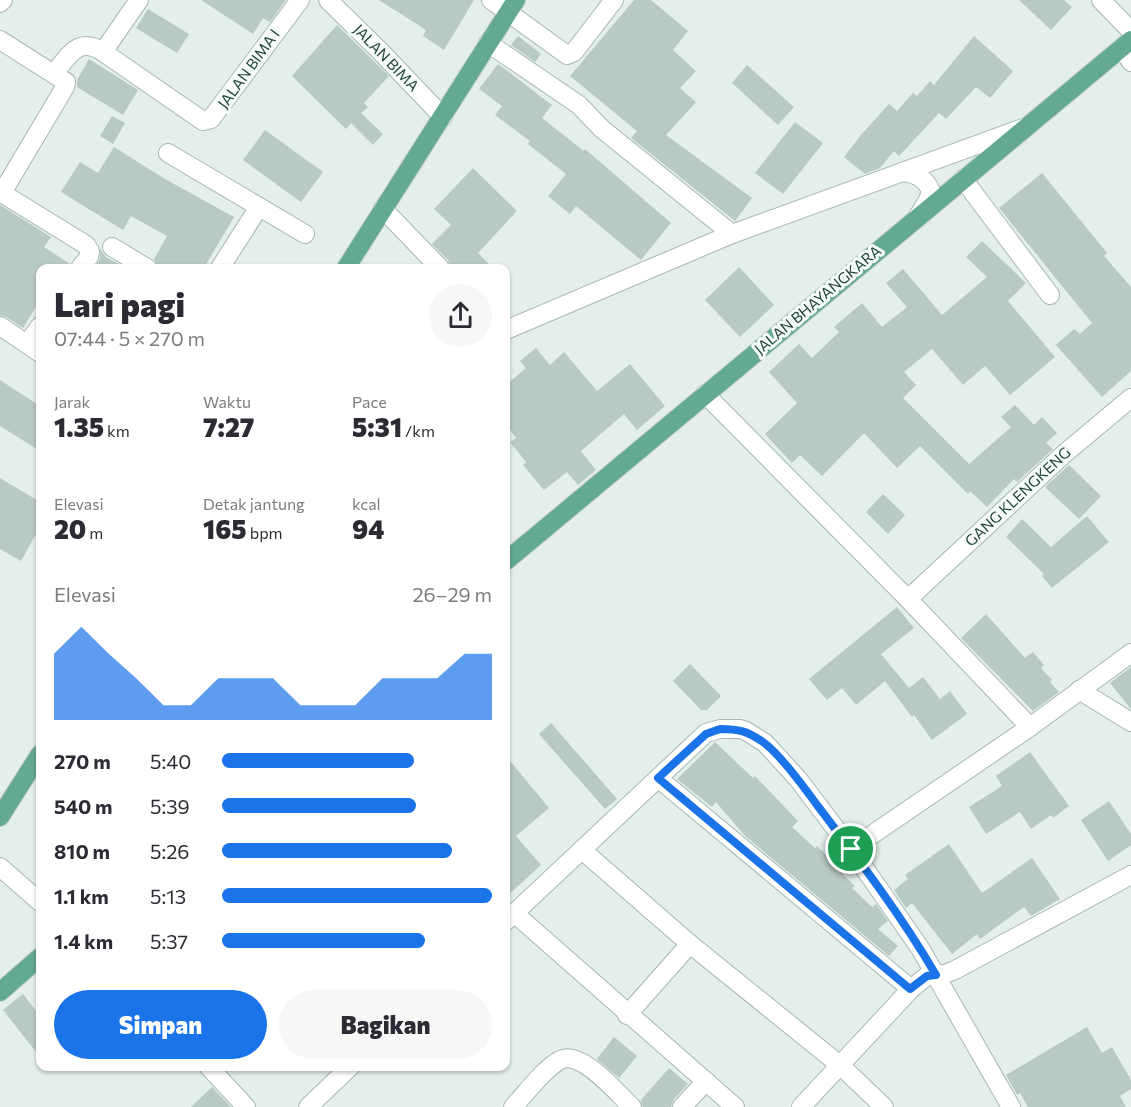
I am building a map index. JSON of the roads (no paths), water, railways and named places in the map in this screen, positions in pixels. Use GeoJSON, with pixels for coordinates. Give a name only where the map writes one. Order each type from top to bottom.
{"type":"FeatureCollection","features":[{"type":"Feature","properties":{"kind":"main road"},"geometry":{"type":"LineString","coordinates":[[349,264],[512,6]]}},
{"type":"Feature","properties":{"kind":"main road","name":"JALAN BHAYANGKARA"},"geometry":{"type":"LineString","coordinates":[[510,558],[1026,127],[1128,50]]}},
{"type":"Feature","properties":{"kind":"main road"},"geometry":{"type":"LineString","coordinates":[[0,817],[36,760]]}},
{"type":"Feature","properties":{"kind":"main road"},"geometry":{"type":"LineString","coordinates":[[0,992],[36,960]]}},
{"type":"Feature","properties":{"kind":"street"},"geometry":{"type":"LineString","coordinates":[[54,73],[76,49],[82,46],[93,46],[103,52],[140,0]]}},
{"type":"Feature","properties":{"kind":"street","name":"JALAN BIMA I"},"geometry":{"type":"LineString","coordinates":[[103,52],[203,121],[207,121],[214,115],[300,0]]}},
{"type":"Feature","properties":{"kind":"street","name":"JALAN BIMA"},"geometry":{"type":"LineString","coordinates":[[328,0],[375,45],[443,117]]}},
{"type":"Feature","properties":{"kind":"street"},"geometry":{"type":"LineString","coordinates":[[491,0],[512,6],[563,52],[570,55],[614,0]]}},
{"type":"Feature","properties":{"kind":"street"},"geometry":{"type":"LineString","coordinates":[[1101,0],[1131,31]]}},
{"type":"Feature","properties":{"kind":"street"},"geometry":{"type":"LineString","coordinates":[[0,40],[64,79],[66,84],[1,193],[86,245],[90,251],[89,257],[83,264]]}},
{"type":"Feature","properties":{"kind":"street"},"geometry":{"type":"LineString","coordinates":[[488,43],[579,105],[603,129],[732,234]]}},
{"type":"Feature","properties":{"kind":"street"},"geometry":{"type":"LineString","coordinates":[[510,328],[732,234],[1026,127]]}},
{"type":"Feature","properties":{"kind":"street"},"geometry":{"type":"LineString","coordinates":[[168,153],[305,234]]}},
{"type":"Feature","properties":{"kind":"street"},"geometry":{"type":"LineString","coordinates":[[903,172],[926,180],[931,191],[916,218]]}},
{"type":"Feature","properties":{"kind":"street"},"geometry":{"type":"LineString","coordinates":[[963,179],[1050,296]]}},
{"type":"Feature","properties":{"kind":"street"},"geometry":{"type":"LineString","coordinates":[[223,264],[259,207]]}},
{"type":"Feature","properties":{"kind":"street"},"geometry":{"type":"LineString","coordinates":[[383,209],[436,264]]}},
{"type":"Feature","properties":{"kind":"street"},"geometry":{"type":"LineString","coordinates":[[112,247],[140,264]]}},
{"type":"Feature","properties":{"kind":"street"},"geometry":{"type":"LineString","coordinates":[[0,326],[34,348]]}},
{"type":"Feature","properties":{"kind":"street"},"geometry":{"type":"LineString","coordinates":[[705,394],[908,599],[1030,727]]}},
{"type":"Feature","properties":{"kind":"street","name":"GANG KLENGKENG"},"geometry":{"type":"LineString","coordinates":[[908,599],[1064,454],[1131,398]]}},
{"type":"Feature","properties":{"kind":"street"},"geometry":{"type":"LineString","coordinates":[[851,849],[1030,727],[1131,653]]}},
{"type":"Feature","properties":{"kind":"street"},"geometry":{"type":"LineString","coordinates":[[1079,690],[1131,722]]}},
{"type":"Feature","properties":{"kind":"street"},"geometry":{"type":"LineString","coordinates":[[735,1107],[510,917],[706,734],[720,729],[740,729],[765,743],[798,779],[851,849],[920,948],[1011,1107]]}},
{"type":"Feature","properties":{"kind":"street"},"geometry":{"type":"LineString","coordinates":[[658,778],[910,989]]}},
{"type":"Feature","properties":{"kind":"street"},"geometry":{"type":"LineString","coordinates":[[582,850],[690,944],[841,1066],[884,1107]]}},
{"type":"Feature","properties":{"kind":"street"},"geometry":{"type":"LineString","coordinates":[[0,867],[36,898]]}},
{"type":"Feature","properties":{"kind":"street"},"geometry":{"type":"LineString","coordinates":[[801,1107],[910,989],[927,976],[955,970],[1131,875]]}},
{"type":"Feature","properties":{"kind":"street"},"geometry":{"type":"LineString","coordinates":[[627,1015],[690,944]]}},
{"type":"Feature","properties":{"kind":"street"},"geometry":{"type":"LineString","coordinates":[[513,1107],[553,1065],[563,1059],[573,1058],[584,1062],[632,1107]]}},
{"type":"Feature","properties":{"kind":"street"},"geometry":{"type":"LineString","coordinates":[[213,1071],[246,1107]]}},
{"type":"Feature","properties":{"kind":"street"},"geometry":{"type":"LineString","coordinates":[[308,1107],[346,1071]]}},
{"type":"Feature","properties":{"kind":"street"},"geometry":{"type":"LineString","coordinates":[[682,1107],[706,1081]]}}]}
